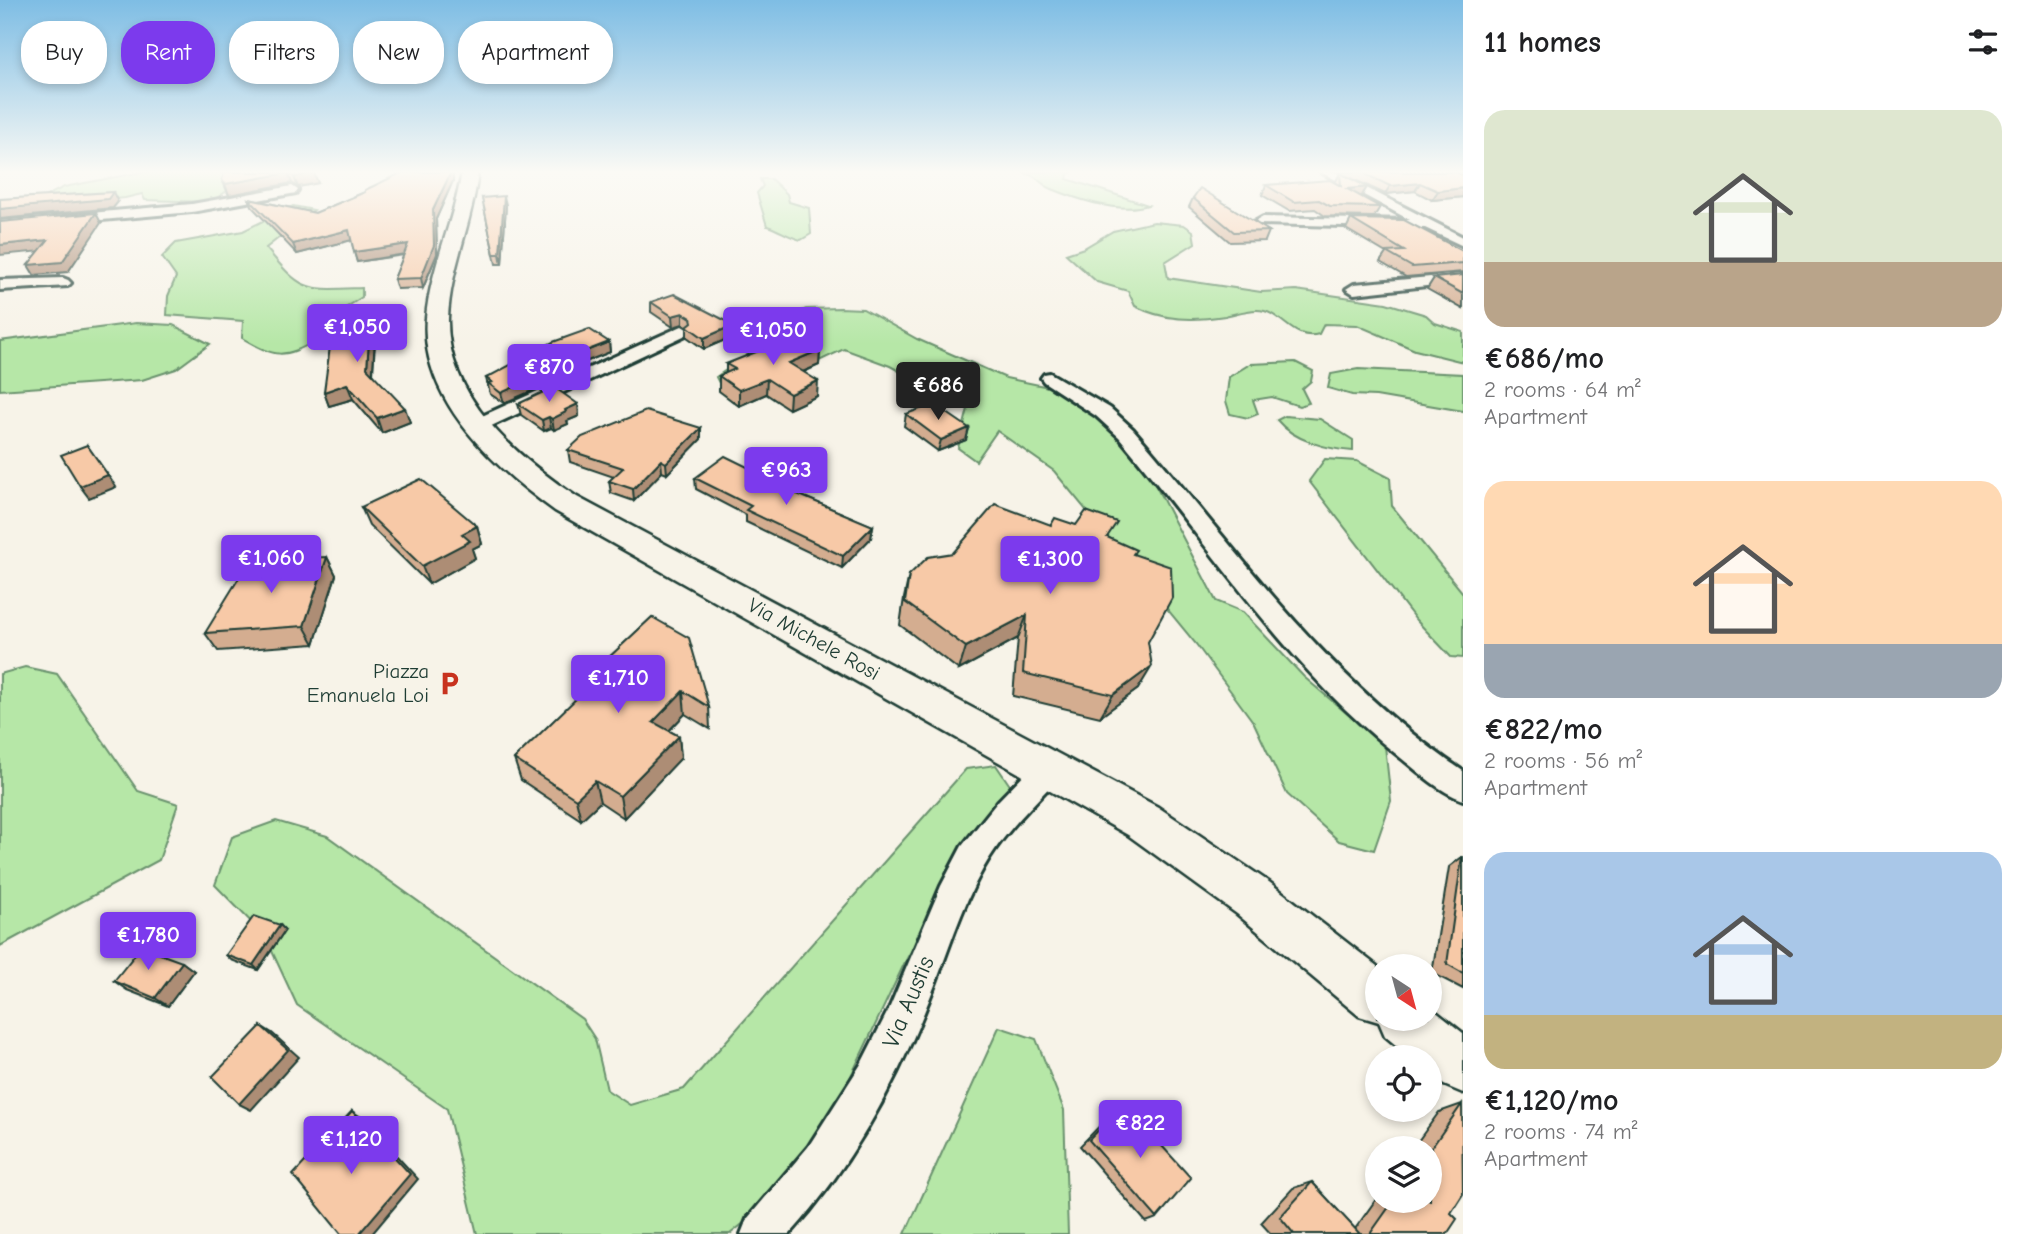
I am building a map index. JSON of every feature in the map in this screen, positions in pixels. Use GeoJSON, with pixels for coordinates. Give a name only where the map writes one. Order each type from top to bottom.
{"type":"FeatureCollection","features":[{"type":"Feature","properties":{"kind":"street","name":"Via Michele Rosi"},"geometry":{"type":"LineString","coordinates":[[457,230],[438,314],[437,340],[454,390],[478,425],[523,472],[566,504],[1143,821],[1253,898],[1365,988]]}},
{"type":"Feature","properties":{"kind":"street"},"geometry":{"type":"LineString","coordinates":[[1437,230],[1463,242]]}},
{"type":"Feature","properties":{"kind":"street"},"geometry":{"type":"LineString","coordinates":[[1354,289],[1463,278]]}},
{"type":"Feature","properties":{"kind":"street"},"geometry":{"type":"LineString","coordinates":[[0,285],[63,283]]}},
{"type":"Feature","properties":{"kind":"street"},"geometry":{"type":"LineString","coordinates":[[478,425],[682,331]]}},
{"type":"Feature","properties":{"kind":"street"},"geometry":{"type":"LineString","coordinates":[[1050,378],[1094,405],[1126,433],[1303,648],[1349,698],[1404,744],[1463,787]]}},
{"type":"Feature","properties":{"kind":"street","name":"Via Austis"},"geometry":{"type":"LineString","coordinates":[[762,1234],[793,1201],[815,1171],[886,1055],[910,1003],[953,894],[975,853],[996,824],[1049,768]]}},
{"type":"Feature","properties":{"kind":"street"},"geometry":{"type":"LineString","coordinates":[[1419,1031],[1463,1066]]}},
{"type":"Feature","properties":{"kind":"green space"},"geometry":{"type":"Polygon","coordinates":[[[289,230],[266,248],[289,274],[307,286],[317,288],[362,288],[362,297],[318,326],[317,340],[296,351],[280,354],[242,338],[243,321],[167,315],[168,296],[176,277],[162,257],[176,243],[243,231],[289,230]]]}},
{"type":"Feature","properties":{"kind":"green space"},"geometry":{"type":"Polygon","coordinates":[[[775,230],[811,230],[811,234],[801,240],[775,230]]]}},
{"type":"Feature","properties":{"kind":"green space"},"geometry":{"type":"Polygon","coordinates":[[[1113,231],[1193,231],[1195,243],[1165,262],[1168,278],[1261,292],[1296,290],[1386,303],[1426,315],[1435,323],[1463,332],[1463,362],[1415,350],[1357,325],[1324,324],[1319,334],[1310,335],[1301,334],[1266,311],[1245,311],[1202,319],[1168,317],[1146,311],[1135,306],[1128,291],[1097,282],[1066,254],[1084,248],[1113,231]]]}},
{"type":"Feature","properties":{"kind":"green space"},"geometry":{"type":"Polygon","coordinates":[[[806,309],[863,309],[917,339],[1006,378],[1058,389],[1098,411],[1148,471],[1216,601],[1243,612],[1304,677],[1385,746],[1391,801],[1374,850],[1339,841],[1287,794],[1254,723],[1196,644],[1054,471],[997,431],[976,461],[958,448],[968,409],[890,366],[844,349],[758,390],[722,389],[716,377],[757,348],[772,324],[806,309]]]}},
{"type":"Feature","properties":{"kind":"green space"},"geometry":{"type":"Polygon","coordinates":[[[136,323],[173,325],[210,344],[176,369],[142,380],[0,390],[0,341],[136,323]]]}},
{"type":"Feature","properties":{"kind":"green space"},"geometry":{"type":"Polygon","coordinates":[[[1295,362],[1313,371],[1311,381],[1302,389],[1309,403],[1299,406],[1272,397],[1253,400],[1258,414],[1248,418],[1230,414],[1226,401],[1229,377],[1250,364],[1295,362]]]}},
{"type":"Feature","properties":{"kind":"green space"},"geometry":{"type":"Polygon","coordinates":[[[1358,369],[1463,374],[1463,411],[1376,396],[1352,395],[1328,388],[1331,374],[1358,369]]]}},
{"type":"Feature","properties":{"kind":"green space"},"geometry":{"type":"Polygon","coordinates":[[[1285,416],[1320,419],[1353,440],[1353,451],[1322,446],[1302,439],[1277,420],[1285,416]]]}},
{"type":"Feature","properties":{"kind":"green space"},"geometry":{"type":"Polygon","coordinates":[[[1325,459],[1357,461],[1390,478],[1392,506],[1463,593],[1463,658],[1451,657],[1416,620],[1309,481],[1325,459]]]}},
{"type":"Feature","properties":{"kind":"green space"},"geometry":{"type":"Polygon","coordinates":[[[25,667],[57,674],[138,791],[178,804],[159,860],[0,946],[0,674],[25,667]]]}},
{"type":"Feature","properties":{"kind":"green space"},"geometry":{"type":"Polygon","coordinates":[[[996,765],[1011,787],[996,801],[905,962],[842,1095],[780,1194],[730,1234],[477,1234],[447,1109],[297,1005],[265,936],[215,885],[232,837],[276,821],[327,836],[582,1019],[595,1039],[607,1090],[630,1105],[684,1089],[966,769],[996,765]]]}},
{"type":"Feature","properties":{"kind":"green space"},"geometry":{"type":"Polygon","coordinates":[[[999,1027],[1036,1039],[1064,1110],[1068,1234],[905,1234],[999,1027]]]}},
{"type":"Feature","properties":{"kind":"building"},"geometry":{"type":"Polygon","coordinates":[[[0,230],[84,230],[62,262],[28,265],[48,240],[0,245],[0,230]]]}},
{"type":"Feature","properties":{"kind":"building"},"geometry":{"type":"Polygon","coordinates":[[[279,230],[434,230],[434,245],[421,278],[394,279],[408,244],[354,252],[349,230],[293,244],[279,230]]]}},
{"type":"Feature","properties":{"kind":"building"},"geometry":{"type":"Polygon","coordinates":[[[489,230],[502,230],[500,254],[494,254],[489,230]]]}},
{"type":"Feature","properties":{"kind":"building"},"geometry":{"type":"Polygon","coordinates":[[[1231,230],[1269,231],[1234,232],[1231,230]]]}},
{"type":"Feature","properties":{"kind":"building"},"geometry":{"type":"Polygon","coordinates":[[[1369,230],[1422,230],[1463,251],[1463,263],[1412,267],[1386,252],[1404,251],[1369,230]]]}},
{"type":"Feature","properties":{"kind":"building"},"geometry":{"type":"Polygon","coordinates":[[[1463,275],[1463,294],[1434,278],[1463,275]]]}},
{"type":"Feature","properties":{"kind":"building"},"geometry":{"type":"Polygon","coordinates":[[[674,294],[734,325],[704,338],[687,326],[692,322],[691,318],[683,313],[672,316],[651,302],[674,294]]]}},
{"type":"Feature","properties":{"kind":"building"},"geometry":{"type":"Polygon","coordinates":[[[371,312],[367,368],[405,408],[377,418],[347,384],[324,392],[334,316],[371,312]]]}},
{"type":"Feature","properties":{"kind":"building"},"geometry":{"type":"Polygon","coordinates":[[[589,329],[609,342],[532,372],[539,376],[501,393],[488,383],[492,382],[486,378],[553,342],[589,329]]]}},
{"type":"Feature","properties":{"kind":"building"},"geometry":{"type":"Polygon","coordinates":[[[796,336],[820,350],[789,363],[818,381],[790,394],[767,379],[739,390],[719,376],[735,369],[726,364],[796,336]]]}},
{"type":"Feature","properties":{"kind":"building"},"geometry":{"type":"Polygon","coordinates":[[[554,387],[578,404],[552,419],[549,417],[542,420],[518,404],[554,387]]]}},
{"type":"Feature","properties":{"kind":"building"},"geometry":{"type":"Polygon","coordinates":[[[934,404],[969,428],[941,440],[906,414],[934,404]]]}},
{"type":"Feature","properties":{"kind":"building"},"geometry":{"type":"Polygon","coordinates":[[[646,411],[701,428],[666,463],[661,460],[633,489],[609,481],[623,468],[568,450],[582,437],[646,411]]]}},
{"type":"Feature","properties":{"kind":"building"},"geometry":{"type":"Polygon","coordinates":[[[87,445],[108,475],[80,486],[61,455],[87,445]]]}},
{"type":"Feature","properties":{"kind":"building"},"geometry":{"type":"Polygon","coordinates":[[[725,456],[776,481],[773,484],[873,526],[843,556],[746,510],[751,506],[695,478],[725,456]]]}},
{"type":"Feature","properties":{"kind":"building"},"geometry":{"type":"Polygon","coordinates":[[[421,479],[477,526],[462,534],[470,541],[422,566],[361,507],[421,479]]]}},
{"type":"Feature","properties":{"kind":"building"},"geometry":{"type":"Polygon","coordinates":[[[995,504],[1051,525],[1055,518],[1076,525],[1086,511],[1117,522],[1107,537],[1136,550],[1133,554],[1171,567],[1172,598],[1148,642],[1152,666],[1113,695],[1023,673],[1027,615],[966,647],[905,602],[909,575],[928,557],[953,553],[995,504]]]}},
{"type":"Feature","properties":{"kind":"building"},"geometry":{"type":"Polygon","coordinates":[[[327,557],[304,626],[205,633],[250,560],[327,557]]]}},
{"type":"Feature","properties":{"kind":"building"},"geometry":{"type":"Polygon","coordinates":[[[652,617],[689,638],[709,707],[683,691],[653,722],[679,736],[620,796],[595,781],[576,799],[514,759],[580,695],[573,691],[652,617]]]}},
{"type":"Feature","properties":{"kind":"building"},"geometry":{"type":"Polygon","coordinates":[[[1463,857],[1463,973],[1447,964],[1463,857]]]}},
{"type":"Feature","properties":{"kind":"building"},"geometry":{"type":"Polygon","coordinates":[[[254,916],[280,925],[253,965],[226,955],[254,916]]]}},
{"type":"Feature","properties":{"kind":"building"},"geometry":{"type":"Polygon","coordinates":[[[141,947],[182,962],[155,998],[114,981],[141,947]]]}},
{"type":"Feature","properties":{"kind":"building"},"geometry":{"type":"Polygon","coordinates":[[[261,1026],[288,1050],[239,1104],[212,1077],[261,1026]]]}},
{"type":"Feature","properties":{"kind":"building"},"geometry":{"type":"Polygon","coordinates":[[[1124,1104],[1191,1178],[1157,1218],[1089,1140],[1124,1104]]]}},
{"type":"Feature","properties":{"kind":"building"},"geometry":{"type":"Polygon","coordinates":[[[1462,1104],[1463,1194],[1451,1213],[1457,1219],[1447,1234],[1370,1234],[1385,1213],[1442,1213],[1442,1136],[1440,1136],[1462,1104]]]}},
{"type":"Feature","properties":{"kind":"building"},"geometry":{"type":"Polygon","coordinates":[[[352,1111],[410,1174],[359,1234],[341,1234],[293,1175],[352,1111]]]}},
{"type":"Feature","properties":{"kind":"building"},"geometry":{"type":"Polygon","coordinates":[[[1312,1182],[1360,1234],[1294,1234],[1280,1217],[1312,1182]]]}},
{"type":"Feature","properties":{"kind":"place","name":"Piazza Emanuela Loi"},"geometry":{"type":"Point","coordinates":[449,683]}}]}
